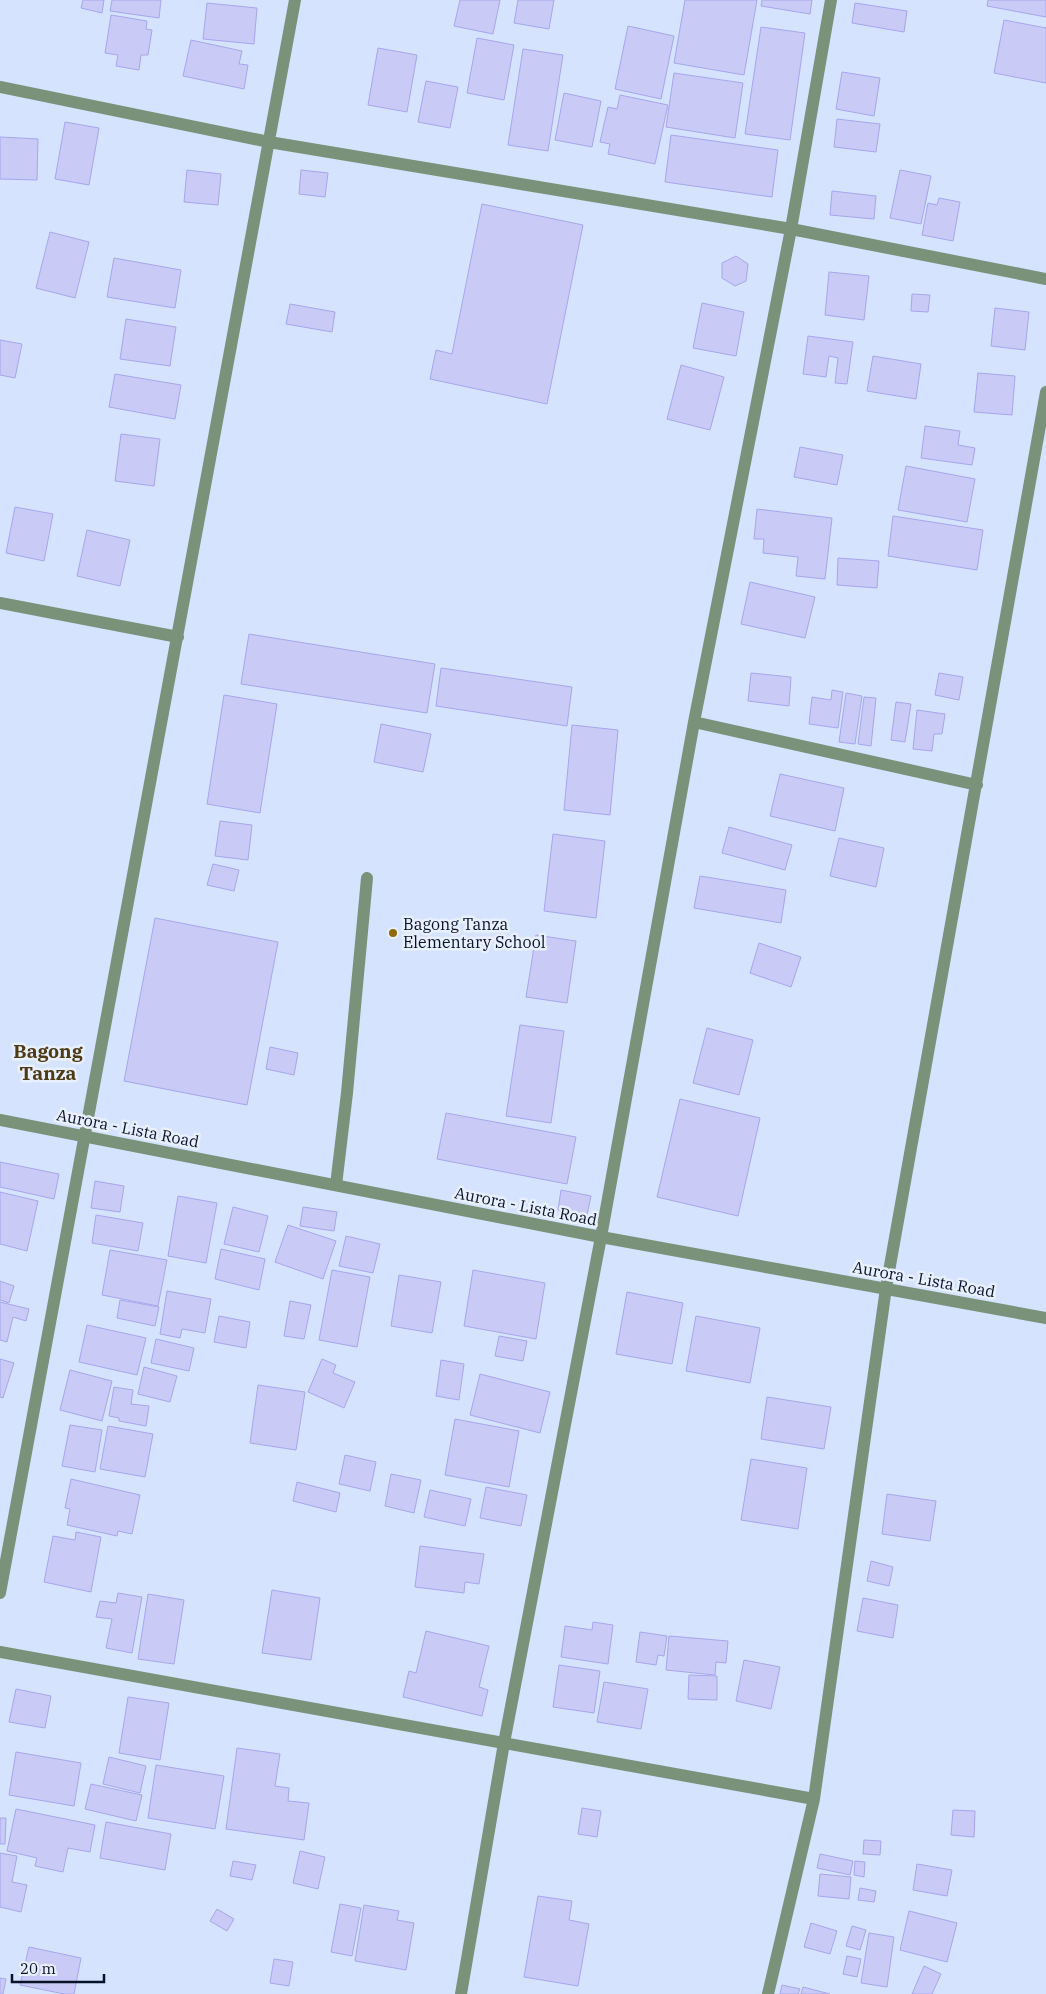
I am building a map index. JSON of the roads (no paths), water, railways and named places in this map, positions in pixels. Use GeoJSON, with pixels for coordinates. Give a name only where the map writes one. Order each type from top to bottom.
{"type":"FeatureCollection","features":[{"type":"Feature","properties":{"kind":"street"},"geometry":{"type":"LineString","coordinates":[[0,1593],[295,0]]}},
{"type":"Feature","properties":{"kind":"street"},"geometry":{"type":"LineString","coordinates":[[461,1994],[504,1743],[601,1237],[694,722],[791,229],[831,0]]}},
{"type":"Feature","properties":{"kind":"street"},"geometry":{"type":"LineString","coordinates":[[0,87],[269,142],[791,229],[1046,279]]}},
{"type":"Feature","properties":{"kind":"street"},"geometry":{"type":"LineString","coordinates":[[768,1994],[814,1799],[886,1288],[1046,392]]}},
{"type":"Feature","properties":{"kind":"street"},"geometry":{"type":"LineString","coordinates":[[0,603],[178,637]]}},
{"type":"Feature","properties":{"kind":"street"},"geometry":{"type":"LineString","coordinates":[[694,722],[977,785]]}},
{"type":"Feature","properties":{"kind":"street"},"geometry":{"type":"LineString","coordinates":[[336,1186],[347,1094],[367,878]]}},
{"type":"Feature","properties":{"kind":"street","name":"Aurora - Lista Road"},"geometry":{"type":"LineString","coordinates":[[0,1120],[86,1135],[601,1237],[1046,1318]]}},
{"type":"Feature","properties":{"kind":"street"},"geometry":{"type":"LineString","coordinates":[[0,1652],[814,1799]]}},
{"type":"Feature","properties":{"kind":"place","name":"Bagong Tanza Elementary School"},"geometry":{"type":"Point","coordinates":[393,933]}},
{"type":"Feature","properties":{"kind":"district","name":"Bagong Tanza"},"geometry":{"type":"Point","coordinates":[48,1062]}}]}
